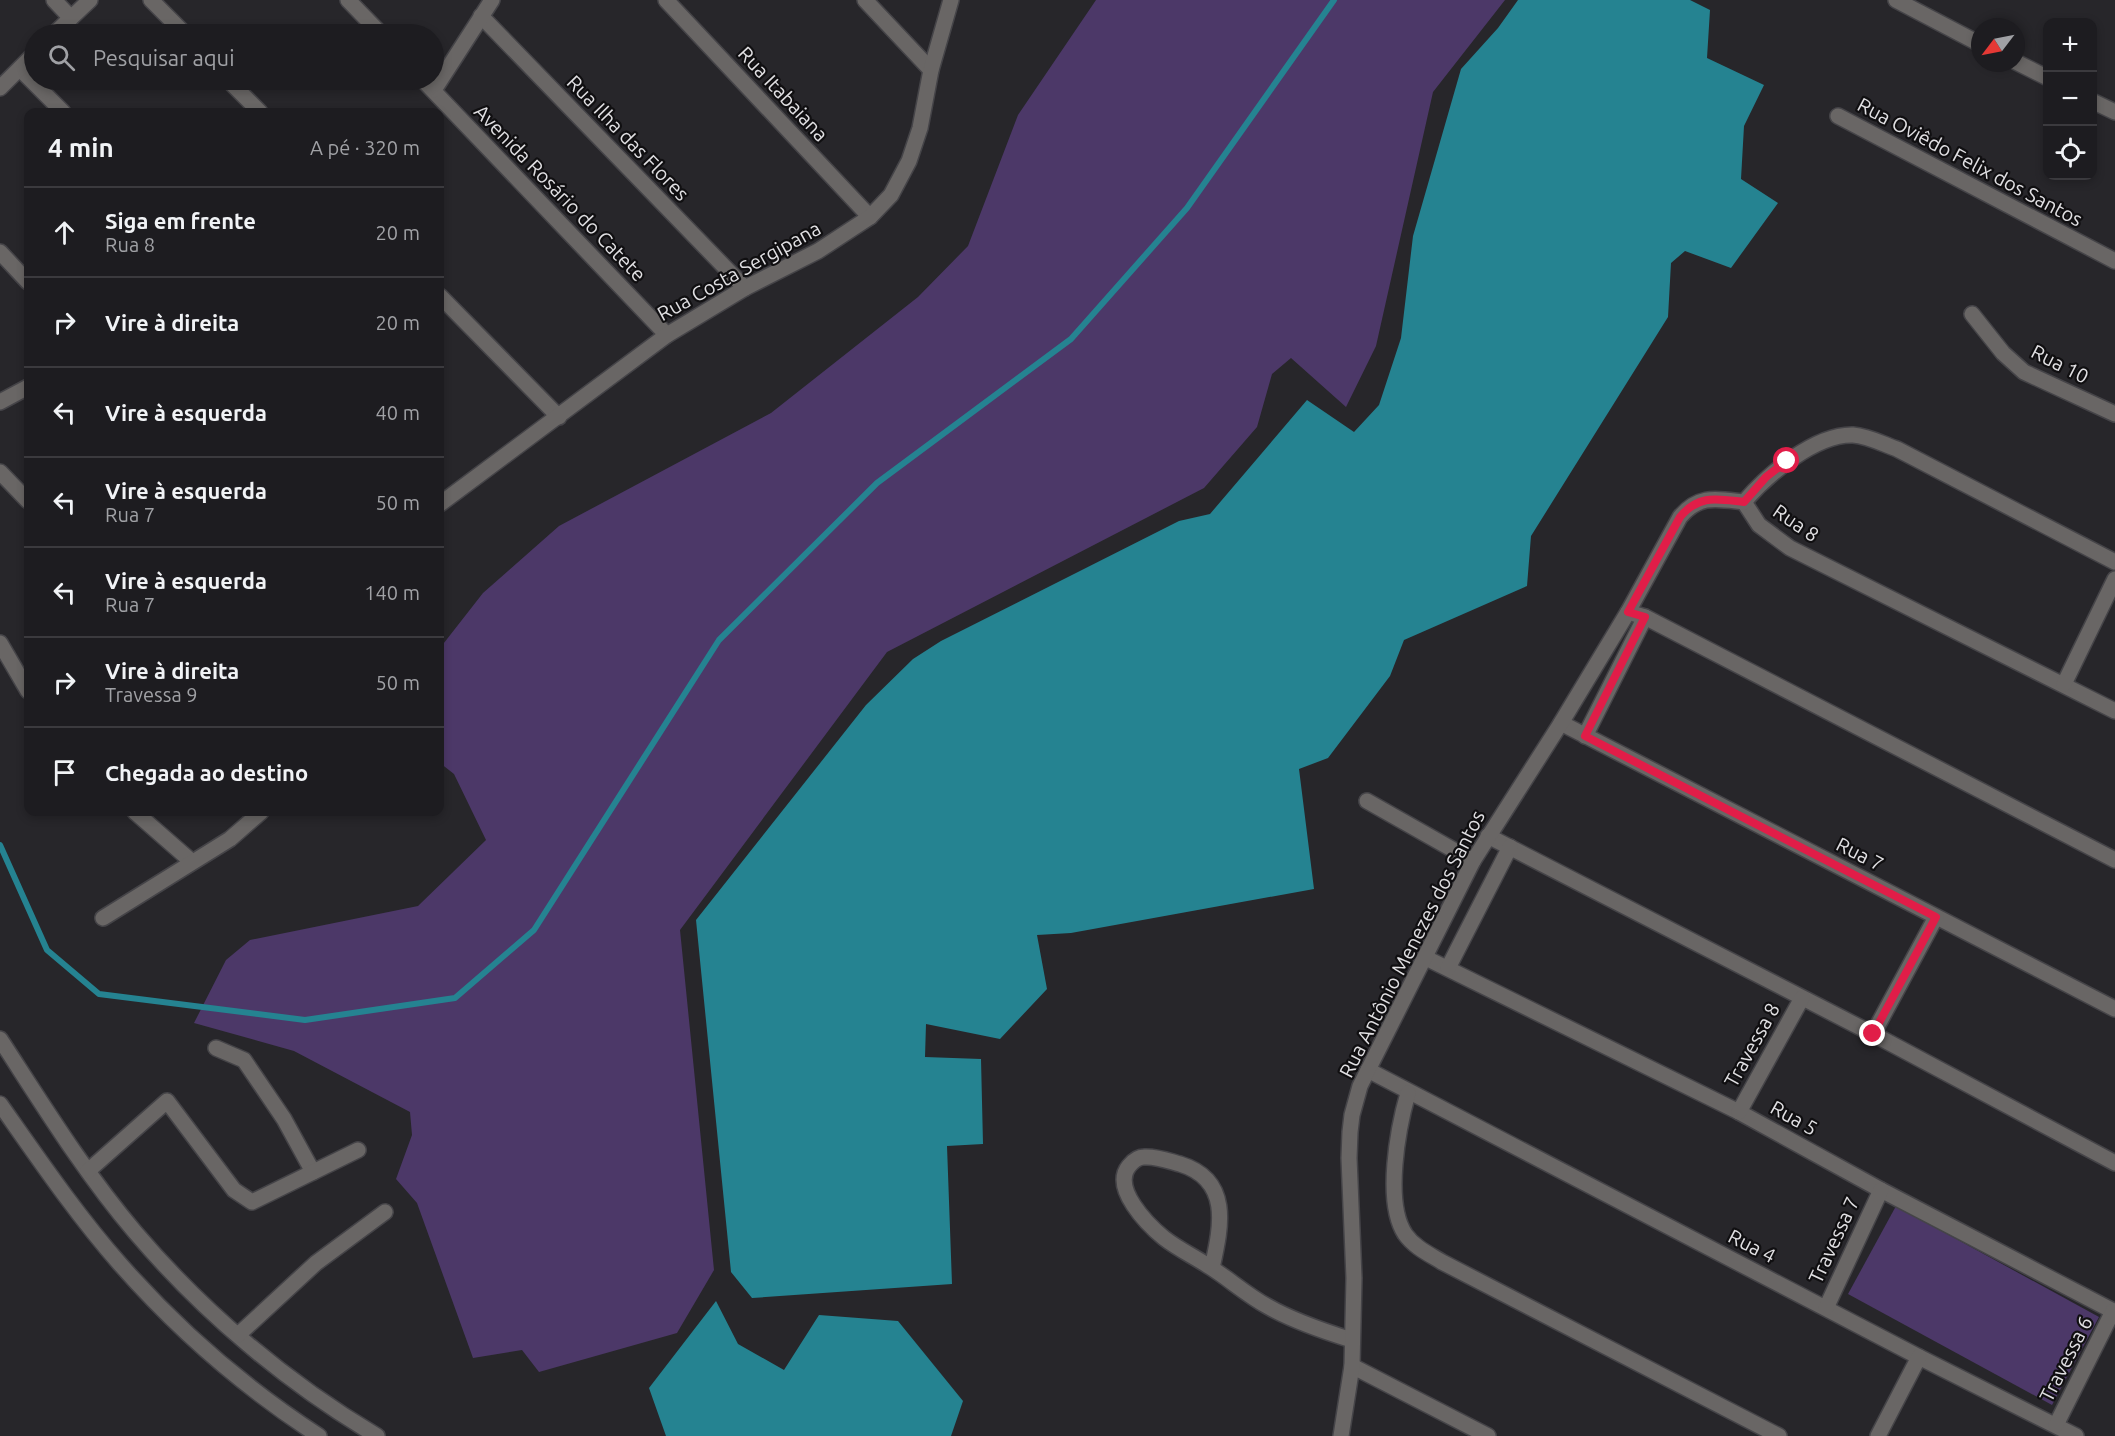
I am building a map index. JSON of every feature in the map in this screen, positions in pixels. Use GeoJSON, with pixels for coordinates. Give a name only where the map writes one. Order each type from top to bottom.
{"type":"FeatureCollection","features":[{"type":"Feature","properties":{"kind":"street"},"geometry":{"type":"LineString","coordinates":[[54,0],[71,18]]}},
{"type":"Feature","properties":{"kind":"street"},"geometry":{"type":"LineString","coordinates":[[65,24],[90,0]]}},
{"type":"Feature","properties":{"kind":"street"},"geometry":{"type":"LineString","coordinates":[[151,0],[175,24]]}},
{"type":"Feature","properties":{"kind":"street"},"geometry":{"type":"LineString","coordinates":[[348,0],[371,24]]}},
{"type":"Feature","properties":{"kind":"street"},"geometry":{"type":"LineString","coordinates":[[444,65],[492,0]]}},
{"type":"Feature","properties":{"kind":"street","name":"Rua Itabaiana"},"geometry":{"type":"LineString","coordinates":[[666,0],[870,217]]}},
{"type":"Feature","properties":{"kind":"street"},"geometry":{"type":"LineString","coordinates":[[864,0],[932,70]]}},
{"type":"Feature","properties":{"kind":"street","name":"Rua Costa Sergipana"},"geometry":{"type":"LineString","coordinates":[[444,497],[559,417],[667,335],[745,288],[818,251],[870,217],[891,195],[909,161],[920,128],[932,70],[951,0]]}},
{"type":"Feature","properties":{"kind":"street"},"geometry":{"type":"LineString","coordinates":[[1896,0],[1971,39]]}},
{"type":"Feature","properties":{"kind":"street","name":"Rua Ilha das Flores"},"geometry":{"type":"LineString","coordinates":[[481,16],[745,288]]}},
{"type":"Feature","properties":{"kind":"street"},"geometry":{"type":"LineString","coordinates":[[0,88],[24,65]]}},
{"type":"Feature","properties":{"kind":"street"},"geometry":{"type":"LineString","coordinates":[[2025,66],[2043,76]]}},
{"type":"Feature","properties":{"kind":"street"},"geometry":{"type":"LineString","coordinates":[[20,69],[24,73]]}},
{"type":"Feature","properties":{"kind":"street"},"geometry":{"type":"LineString","coordinates":[[41,90],[59,108]]}},
{"type":"Feature","properties":{"kind":"street"},"geometry":{"type":"LineString","coordinates":[[238,90],[257,108]]}},
{"type":"Feature","properties":{"kind":"street","name":"Avenida Rosário do Catete"},"geometry":{"type":"LineString","coordinates":[[434,90],[667,335]]}},
{"type":"Feature","properties":{"kind":"street"},"geometry":{"type":"LineString","coordinates":[[2097,103],[2115,112]]}},
{"type":"Feature","properties":{"kind":"street","name":"Rua Oviêdo Felix dos Santos"},"geometry":{"type":"LineString","coordinates":[[1838,117],[2115,261]]}},
{"type":"Feature","properties":{"kind":"street"},"geometry":{"type":"LineString","coordinates":[[0,252],[24,278]]}},
{"type":"Feature","properties":{"kind":"street"},"geometry":{"type":"LineString","coordinates":[[444,300],[559,417]]}},
{"type":"Feature","properties":{"kind":"street","name":"Rua 10"},"geometry":{"type":"LineString","coordinates":[[1972,314],[2003,353],[2024,372],[2115,414]]}},
{"type":"Feature","properties":{"kind":"street"},"geometry":{"type":"LineString","coordinates":[[0,402],[24,389]]}},
{"type":"Feature","properties":{"kind":"street","name":"Rua 8"},"geometry":{"type":"LineString","coordinates":[[2115,562],[1897,449],[1860,436],[1833,438],[1798,454],[1766,477],[1744,502],[1759,525],[1790,548],[2115,711]]}},
{"type":"Feature","properties":{"kind":"street"},"geometry":{"type":"LineString","coordinates":[[0,472],[24,497]]}},
{"type":"Feature","properties":{"kind":"street","name":"Rua Antônio Menezes dos Santos"},"geometry":{"type":"LineString","coordinates":[[1341,1436],[1352,1366],[1354,1278],[1350,1132],[1355,1102],[1368,1070],[1473,861],[1628,612],[1675,526],[1694,503],[1705,500],[1744,502]]}},
{"type":"Feature","properties":{"kind":"street"},"geometry":{"type":"LineString","coordinates":[[2064,684],[2115,579]]}},
{"type":"Feature","properties":{"kind":"street"},"geometry":{"type":"LineString","coordinates":[[1628,612],[1645,617],[2115,860]]}},
{"type":"Feature","properties":{"kind":"street"},"geometry":{"type":"LineString","coordinates":[[1585,736],[1645,617]]}},
{"type":"Feature","properties":{"kind":"street"},"geometry":{"type":"LineString","coordinates":[[0,643],[24,684]]}},
{"type":"Feature","properties":{"kind":"street","name":"Rua 7"},"geometry":{"type":"LineString","coordinates":[[1561,723],[2115,1009]]}},
{"type":"Feature","properties":{"kind":"street"},"geometry":{"type":"LineString","coordinates":[[1367,801],[1473,861]]}},
{"type":"Feature","properties":{"kind":"street"},"geometry":{"type":"LineString","coordinates":[[140,816],[191,861]]}},
{"type":"Feature","properties":{"kind":"street"},"geometry":{"type":"LineString","coordinates":[[103,918],[191,861],[230,839],[256,816]]}},
{"type":"Feature","properties":{"kind":"street"},"geometry":{"type":"LineString","coordinates":[[1488,836],[1873,1034],[2115,1163]]}},
{"type":"Feature","properties":{"kind":"street"},"geometry":{"type":"LineString","coordinates":[[1448,969],[1510,847]]}},
{"type":"Feature","properties":{"kind":"street"},"geometry":{"type":"LineString","coordinates":[[1873,1034],[1936,917]]}},
{"type":"Feature","properties":{"kind":"street","name":"Rua 5"},"geometry":{"type":"LineString","coordinates":[[1426,958],[1739,1112],[1881,1190],[2114,1311]]}},
{"type":"Feature","properties":{"kind":"street","name":"Travessa 8"},"geometry":{"type":"LineString","coordinates":[[1739,1112],[1802,998]]}},
{"type":"Feature","properties":{"kind":"street"},"geometry":{"type":"LineString","coordinates":[[0,1039],[88,1171],[134,1232],[168,1270],[238,1335],[313,1394],[377,1436]]}},
{"type":"Feature","properties":{"kind":"street"},"geometry":{"type":"LineString","coordinates":[[216,1048],[244,1060],[284,1119],[314,1172]]}},
{"type":"Feature","properties":{"kind":"street","name":"Rua 4"},"geometry":{"type":"LineString","coordinates":[[1368,1070],[1919,1357],[2076,1436]]}},
{"type":"Feature","properties":{"kind":"street"},"geometry":{"type":"LineString","coordinates":[[1408,1092],[1397,1138],[1396,1212],[1399,1222],[1411,1240],[1442,1262],[1758,1431],[1779,1436]]}},
{"type":"Feature","properties":{"kind":"street"},"geometry":{"type":"LineString","coordinates":[[88,1171],[167,1101],[234,1190],[252,1203],[358,1150]]}},
{"type":"Feature","properties":{"kind":"street"},"geometry":{"type":"LineString","coordinates":[[0,1104],[75,1209],[119,1263],[158,1305],[213,1358],[262,1397],[318,1436]]}},
{"type":"Feature","properties":{"kind":"street"},"geometry":{"type":"LineString","coordinates":[[1212,1268],[1221,1217],[1212,1186],[1188,1167],[1148,1156],[1134,1161],[1126,1170],[1125,1186],[1140,1214],[1162,1236],[1267,1306],[1300,1322],[1352,1340]]}},
{"type":"Feature","properties":{"kind":"street","name":"Travessa 7"},"geometry":{"type":"LineString","coordinates":[[1826,1308],[1881,1190]]}},
{"type":"Feature","properties":{"kind":"street"},"geometry":{"type":"LineString","coordinates":[[238,1335],[316,1263],[385,1212]]}},
{"type":"Feature","properties":{"kind":"street","name":"Travessa 6"},"geometry":{"type":"LineString","coordinates":[[2056,1425],[2114,1311]]}},
{"type":"Feature","properties":{"kind":"street"},"geometry":{"type":"LineString","coordinates":[[1878,1436],[1919,1357]]}},
{"type":"Feature","properties":{"kind":"street"},"geometry":{"type":"LineString","coordinates":[[1352,1366],[1478,1434]]}},
{"type":"Feature","properties":{"kind":"shaded area"},"geometry":{"type":"Polygon","coordinates":[[[1096,0],[1505,0],[1433,92],[1376,346],[1346,407],[1291,358],[1272,374],[1257,427],[1204,488],[887,652],[680,930],[714,1270],[677,1333],[539,1372],[522,1350],[473,1358],[417,1203],[396,1179],[412,1135],[410,1112],[294,1051],[194,1023],[226,960],[250,940],[418,906],[486,840],[454,774],[444,766],[444,643],[483,593],[559,526],[771,413],[918,297],[968,246],[1018,115],[1096,0]]]}},
{"type":"Feature","properties":{"kind":"shaded area"},"geometry":{"type":"Polygon","coordinates":[[[1896,1206],[2099,1317],[2052,1405],[1848,1294],[1896,1206]]]}},
{"type":"Feature","properties":{"kind":"water"},"geometry":{"type":"Polygon","coordinates":[[[1518,0],[1690,0],[1710,10],[1707,58],[1764,85],[1744,126],[1741,179],[1778,203],[1731,268],[1685,251],[1671,263],[1668,317],[1531,536],[1527,586],[1404,640],[1390,676],[1328,758],[1299,769],[1314,889],[1071,933],[1037,935],[1047,989],[1000,1039],[926,1024],[925,1057],[981,1059],[983,1144],[947,1146],[952,1284],[752,1298],[731,1272],[696,920],[866,705],[913,659],[941,641],[1179,521],[1210,514],[1307,400],[1354,432],[1379,405],[1401,338],[1413,236],[1461,69],[1498,28],[1518,0]]]}},
{"type":"Feature","properties":{"kind":"water"},"geometry":{"type":"Polygon","coordinates":[[[716,1301],[738,1344],[784,1370],[819,1315],[898,1321],[963,1401],[951,1436],[666,1436],[649,1388],[716,1301]]]}},
{"type":"Feature","properties":{"kind":"waterway"},"geometry":{"type":"LineString","coordinates":[[0,845],[47,950],[99,994],[305,1020],[455,998],[534,930],[719,640],[877,483],[1071,339],[1187,208],[1334,0]]}},
{"type":"Feature","properties":{"kind":"route"},"geometry":{"type":"LineString","coordinates":[[1787,461],[1766,477],[1744,502],[1712,499],[1700,501],[1680,517],[1628,612],[1645,617],[1585,736],[1936,917],[1873,1034]]}}]}
